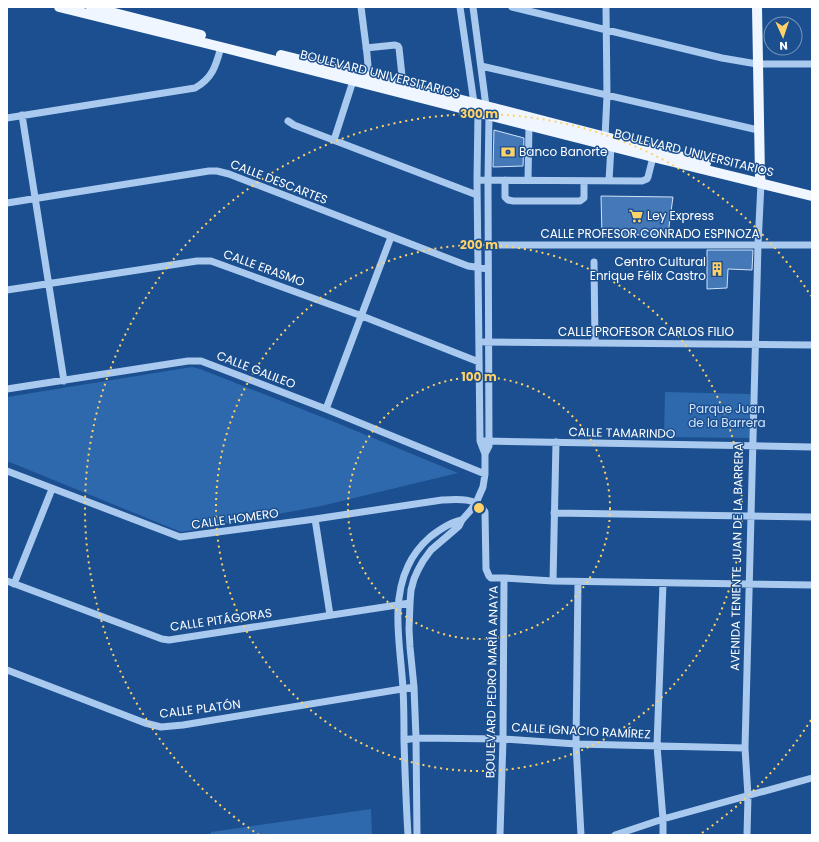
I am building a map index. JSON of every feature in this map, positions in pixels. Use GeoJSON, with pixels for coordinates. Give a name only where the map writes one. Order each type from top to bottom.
{"type":"FeatureCollection","features":[{"type":"Feature","properties":{"kind":"main road","name":"BOULEVARD UNIVERSITARIOS"},"geometry":{"type":"LineString","coordinates":[[58,7],[353,80],[605,137],[812,196]]}},
{"type":"Feature","properties":{"kind":"main road","name":"BOULEVARD UNIVERSITARIOS"},"geometry":{"type":"LineString","coordinates":[[91,7],[474,103],[485,111],[529,125],[653,157],[812,190]]}},
{"type":"Feature","properties":{"kind":"main road","name":"AVENIDA TENIENTE JUAN DE LA BARRERA"},"geometry":{"type":"LineString","coordinates":[[757,7],[760,180]]}},
{"type":"Feature","properties":{"kind":"street"},"geometry":{"type":"LineString","coordinates":[[361,7],[369,77]]}},
{"type":"Feature","properties":{"kind":"street"},"geometry":{"type":"LineString","coordinates":[[460,7],[474,103]]}},
{"type":"Feature","properties":{"kind":"street"},"geometry":{"type":"LineString","coordinates":[[473,7],[485,111],[488,180],[489,446],[485,454]]}},
{"type":"Feature","properties":{"kind":"street"},"geometry":{"type":"LineString","coordinates":[[512,7],[722,58],[757,64],[812,64]]}},
{"type":"Feature","properties":{"kind":"street"},"geometry":{"type":"LineString","coordinates":[[605,137],[607,96],[606,7]]}},
{"type":"Feature","properties":{"kind":"street"},"geometry":{"type":"LineString","coordinates":[[366,48],[398,46],[403,85]]}},
{"type":"Feature","properties":{"kind":"street"},"geometry":{"type":"LineString","coordinates":[[7,118],[195,88],[205,81],[211,74],[221,47]]}},
{"type":"Feature","properties":{"kind":"street"},"geometry":{"type":"LineString","coordinates":[[481,66],[758,130]]}},
{"type":"Feature","properties":{"kind":"street"},"geometry":{"type":"LineString","coordinates":[[334,140],[353,80]]}},
{"type":"Feature","properties":{"kind":"street"},"geometry":{"type":"LineString","coordinates":[[417,835],[416,738],[414,688],[410,647],[410,603],[414,579],[420,565],[431,550],[459,526],[476,503],[483,486],[485,474],[485,454],[480,441],[477,180],[485,111]]}},
{"type":"Feature","properties":{"kind":"street"},"geometry":{"type":"LineString","coordinates":[[22,115],[64,381]]}},
{"type":"Feature","properties":{"kind":"street"},"geometry":{"type":"LineString","coordinates":[[288,121],[294,125],[477,195]]}},
{"type":"Feature","properties":{"kind":"street"},"geometry":{"type":"LineString","coordinates":[[528,180],[529,125]]}},
{"type":"Feature","properties":{"kind":"street"},"geometry":{"type":"LineString","coordinates":[[609,181],[611,146]]}},
{"type":"Feature","properties":{"kind":"street"},"geometry":{"type":"LineString","coordinates":[[477,180],[645,180],[648,177],[653,157]]}},
{"type":"Feature","properties":{"kind":"street","name":"CALLE DESCARTES"},"geometry":{"type":"LineString","coordinates":[[7,203],[209,171],[217,171],[229,174],[468,266],[488,269]]}},
{"type":"Feature","properties":{"kind":"street"},"geometry":{"type":"LineString","coordinates":[[505,180],[505,197],[510,201],[580,201],[584,198],[584,181]]}},
{"type":"Feature","properties":{"kind":"street","name":"AVENIDA TENIENTE JUAN DE LA BARRERA"},"geometry":{"type":"LineString","coordinates":[[747,835],[748,796],[745,748],[760,180]]}},
{"type":"Feature","properties":{"kind":"street"},"geometry":{"type":"LineString","coordinates":[[326,409],[391,237]]}},
{"type":"Feature","properties":{"kind":"street","name":"CALLE PROFESOR CONRADO ESPINOZA"},"geometry":{"type":"LineString","coordinates":[[488,246],[812,245]]}},
{"type":"Feature","properties":{"kind":"street","name":"CALLE ERASMO"},"geometry":{"type":"LineString","coordinates":[[7,290],[205,260],[217,262],[362,316],[479,362]]}},
{"type":"Feature","properties":{"kind":"street"},"geometry":{"type":"LineString","coordinates":[[594,262],[594,343]]}},
{"type":"Feature","properties":{"kind":"street","name":"CALLE PROFESOR CARLOS FILIO"},"geometry":{"type":"LineString","coordinates":[[479,342],[812,345]]}},
{"type":"Feature","properties":{"kind":"street","name":"CALLE GALILEO"},"geometry":{"type":"LineString","coordinates":[[7,389],[196,361],[212,365],[326,409],[485,474]]}},
{"type":"Feature","properties":{"kind":"street","name":"CALLE TAMARINDO"},"geometry":{"type":"LineString","coordinates":[[480,441],[812,447]]}},
{"type":"Feature","properties":{"kind":"street"},"geometry":{"type":"LineString","coordinates":[[553,581],[556,442]]}},
{"type":"Feature","properties":{"kind":"street","name":"CALLE HOMERO"},"geometry":{"type":"LineString","coordinates":[[7,471],[180,537],[442,500],[455,499],[476,503]]}},
{"type":"Feature","properties":{"kind":"street"},"geometry":{"type":"LineString","coordinates":[[10,583],[52,489]]}},
{"type":"Feature","properties":{"kind":"street","name":"BOULEVARD PEDRO MARÍA ANAYA"},"geometry":{"type":"LineString","coordinates":[[476,503],[483,507],[485,512],[486,573],[492,578],[504,578],[503,739],[500,835]]}},
{"type":"Feature","properties":{"kind":"street"},"geometry":{"type":"LineString","coordinates":[[554,513],[812,517]]}},
{"type":"Feature","properties":{"kind":"street"},"geometry":{"type":"LineString","coordinates":[[315,519],[330,615]]}},
{"type":"Feature","properties":{"kind":"street"},"geometry":{"type":"LineString","coordinates":[[408,835],[403,689],[398,628],[399,604],[404,576],[408,565],[416,553],[424,543],[436,533],[455,521],[462,520]]}},
{"type":"Feature","properties":{"kind":"street"},"geometry":{"type":"LineString","coordinates":[[504,578],[578,582],[812,585]]}},
{"type":"Feature","properties":{"kind":"street"},"geometry":{"type":"LineString","coordinates":[[578,582],[576,744],[581,835]]}},
{"type":"Feature","properties":{"kind":"street","name":"CALLE PITÁGORAS"},"geometry":{"type":"LineString","coordinates":[[10,583],[162,639],[170,640],[410,603]]}},
{"type":"Feature","properties":{"kind":"street"},"geometry":{"type":"LineString","coordinates":[[663,583],[657,746],[663,835]]}},
{"type":"Feature","properties":{"kind":"street","name":"CALLE PLATÓN"},"geometry":{"type":"LineString","coordinates":[[7,670],[146,723],[161,727],[183,725],[414,688]]}},
{"type":"Feature","properties":{"kind":"street","name":"CALLE IGNACIO RAMÍREZ"},"geometry":{"type":"LineString","coordinates":[[404,740],[416,738],[503,739],[576,744],[745,748]]}},
{"type":"Feature","properties":{"kind":"street"},"geometry":{"type":"LineString","coordinates":[[615,835],[663,819],[812,778]]}},
{"type":"Feature","properties":{"kind":"green space"},"geometry":{"type":"Polygon","coordinates":[[[192,367],[332,421],[458,473],[321,506],[181,532],[7,461],[7,397],[192,367]]]}},
{"type":"Feature","properties":{"kind":"green space","name":"Parque Juan de la Barrera"},"geometry":{"type":"Polygon","coordinates":[[[665,392],[750,394],[751,438],[664,437],[665,392]]]}},
{"type":"Feature","properties":{"kind":"green space"},"geometry":{"type":"Polygon","coordinates":[[[371,809],[372,835],[211,835],[211,832],[371,809]]]}},
{"type":"Feature","properties":{"kind":"building","name":"Banco Banorte"},"geometry":{"type":"Polygon","coordinates":[[[494,130],[524,138],[523,166],[493,167],[494,130]]]}},
{"type":"Feature","properties":{"kind":"building","name":"Ley Express"},"geometry":{"type":"Polygon","coordinates":[[[601,196],[673,197],[668,234],[602,236],[601,196]]]}},
{"type":"Feature","properties":{"kind":"building","name":"Centro Cultural Enrique Félix Castro"},"geometry":{"type":"Polygon","coordinates":[[[707,250],[753,250],[752,270],[728,269],[727,288],[707,289],[707,250]]]}},
{"type":"Feature","properties":{"kind":"place","name":"Banco Banorte"},"geometry":{"type":"Point","coordinates":[508,152]}},
{"type":"Feature","properties":{"kind":"place","name":"Ley Express"},"geometry":{"type":"Point","coordinates":[636,216]}},
{"type":"Feature","properties":{"kind":"place","name":"Centro Cultural Enrique Félix Castro"},"geometry":{"type":"Point","coordinates":[717,269]}}]}
